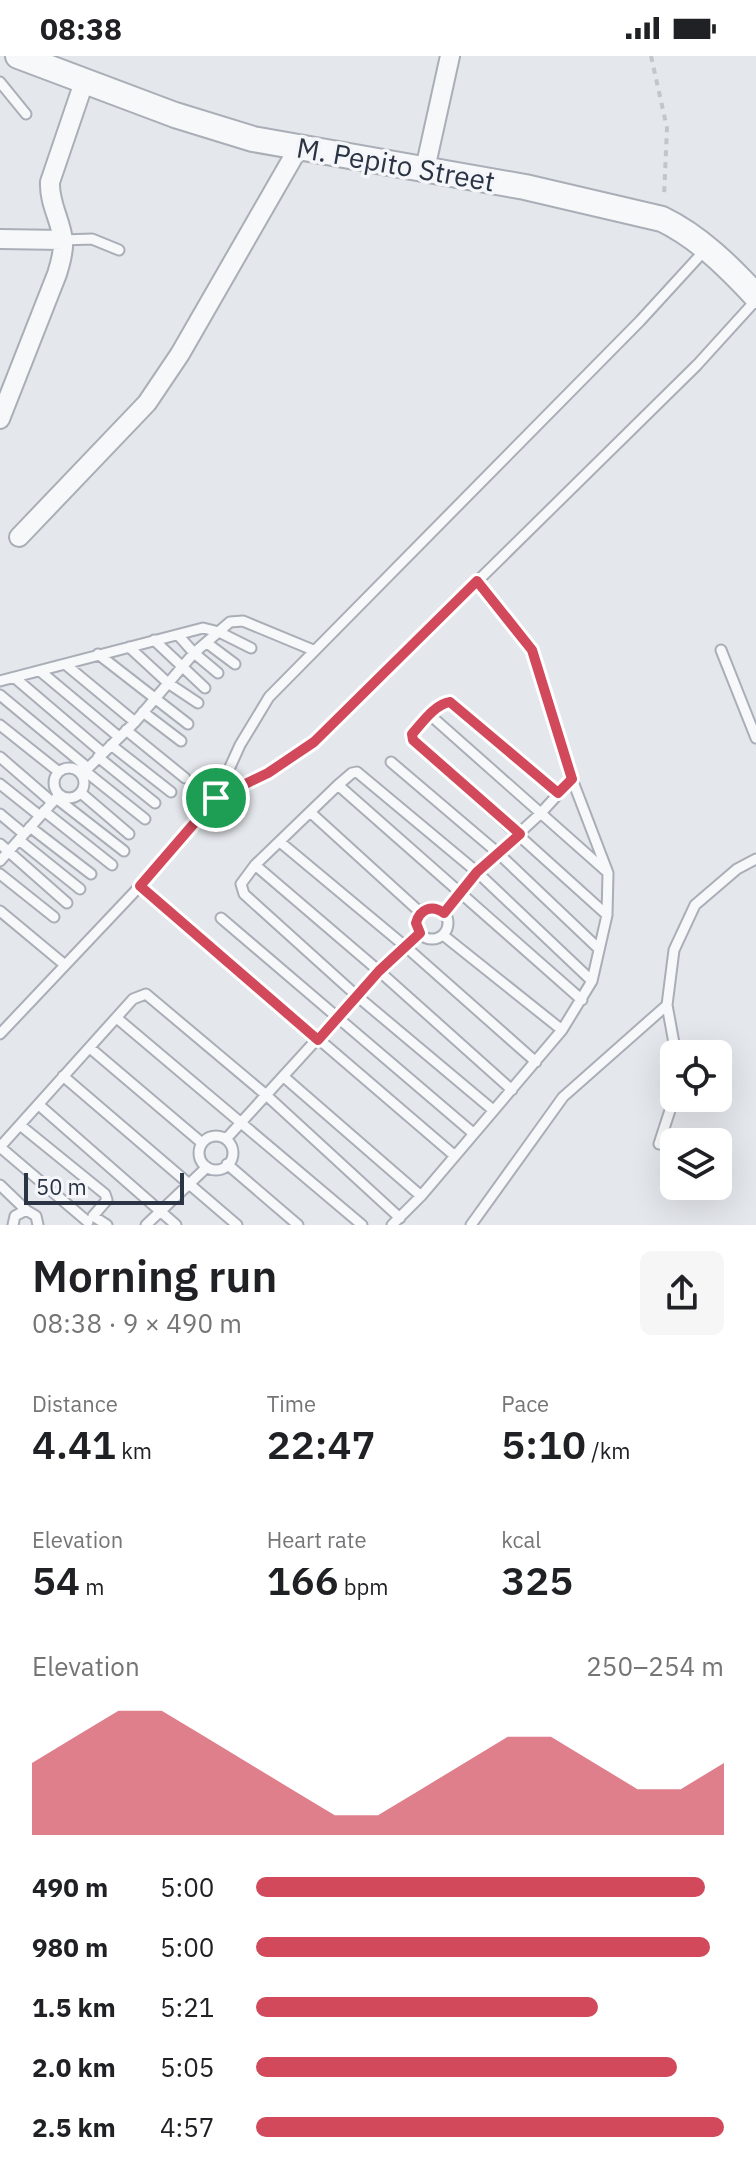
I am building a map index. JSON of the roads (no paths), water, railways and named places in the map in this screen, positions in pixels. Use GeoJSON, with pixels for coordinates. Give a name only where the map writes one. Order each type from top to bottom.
{"type":"FeatureCollection","features":[{"type":"Feature","properties":{"kind":"street","name":"M. Pepito Street"},"geometry":{"type":"LineString","coordinates":[[18,56],[84,82],[253,139],[525,187],[662,219],[683,229],[707,248],[756,298]]}},
{"type":"Feature","properties":{"kind":"street"},"geometry":{"type":"LineString","coordinates":[[425,169],[450,56]]}},
{"type":"Feature","properties":{"kind":"street"},"geometry":{"type":"LineString","coordinates":[[0,419],[57,274],[63,240],[50,196],[50,182],[84,82]]}},
{"type":"Feature","properties":{"kind":"street"},"geometry":{"type":"LineString","coordinates":[[19,537],[147,403],[180,354],[299,147]]}},
{"type":"Feature","properties":{"kind":"street"},"geometry":{"type":"LineString","coordinates":[[0,239],[63,240]]}},
{"type":"Feature","properties":{"kind":"lane"},"geometry":{"type":"LineString","coordinates":[[0,82],[26,114]]}},
{"type":"Feature","properties":{"kind":"lane"},"geometry":{"type":"LineString","coordinates":[[63,240],[92,239],[119,250]]}},
{"type":"Feature","properties":{"kind":"lane"},"geometry":{"type":"LineString","coordinates":[[0,1034],[140,886],[216,798],[240,745],[269,697],[640,321],[707,248]]}},
{"type":"Feature","properties":{"kind":"lane"},"geometry":{"type":"LineString","coordinates":[[216,798],[268,773],[314,742],[697,365],[756,298]]}},
{"type":"Feature","properties":{"kind":"lane"},"geometry":{"type":"LineString","coordinates":[[107,1225],[89,1221],[0,1147],[133,999],[146,994],[265,1094],[396,1221],[536,1062],[582,1000],[592,981],[607,915],[608,873],[572,779],[532,650],[477,581]]}},
{"type":"Feature","properties":{"kind":"lane"},"geometry":{"type":"LineString","coordinates":[[56,798],[73,798],[81,793],[85,771],[135,722],[194,653],[230,622],[243,621],[313,650]]}},
{"type":"Feature","properties":{"kind":"lane"},"geometry":{"type":"LineString","coordinates":[[0,681],[203,628],[219,632],[251,648]]}},
{"type":"Feature","properties":{"kind":"lane"},"geometry":{"type":"LineString","coordinates":[[178,635],[218,673]]}},
{"type":"Feature","properties":{"kind":"lane"},"geometry":{"type":"LineString","coordinates":[[154,640],[205,688]]}},
{"type":"Feature","properties":{"kind":"lane"},"geometry":{"type":"LineString","coordinates":[[207,643],[235,664]]}},
{"type":"Feature","properties":{"kind":"lane"},"geometry":{"type":"LineString","coordinates":[[129,647],[168,683],[198,703]]}},
{"type":"Feature","properties":{"kind":"lane"},"geometry":{"type":"LineString","coordinates":[[721,650],[756,738]]}},
{"type":"Feature","properties":{"kind":"lane"},"geometry":{"type":"LineString","coordinates":[[98,654],[188,724]]}},
{"type":"Feature","properties":{"kind":"lane"},"geometry":{"type":"LineString","coordinates":[[65,664],[135,722]]}},
{"type":"Feature","properties":{"kind":"lane"},"geometry":{"type":"LineString","coordinates":[[40,671],[119,737],[171,792]]}},
{"type":"Feature","properties":{"kind":"lane"},"geometry":{"type":"LineString","coordinates":[[15,678],[155,803]]}},
{"type":"Feature","properties":{"kind":"lane"},"geometry":{"type":"LineString","coordinates":[[0,695],[85,771],[145,819]]}},
{"type":"Feature","properties":{"kind":"lane"},"geometry":{"type":"LineString","coordinates":[[558,793],[450,702],[441,704],[412,734],[413,740],[607,915]]}},
{"type":"Feature","properties":{"kind":"lane"},"geometry":{"type":"LineString","coordinates":[[143,712],[181,741]]}},
{"type":"Feature","properties":{"kind":"lane"},"geometry":{"type":"LineString","coordinates":[[430,715],[608,873]]}},
{"type":"Feature","properties":{"kind":"lane"},"geometry":{"type":"LineString","coordinates":[[0,725],[59,772]]}},
{"type":"Feature","properties":{"kind":"lane"},"geometry":{"type":"LineString","coordinates":[[119,737],[185,778]]}},
{"type":"Feature","properties":{"kind":"lane"},"geometry":{"type":"LineString","coordinates":[[0,757],[124,851]]}},
{"type":"Feature","properties":{"kind":"lane"},"geometry":{"type":"LineString","coordinates":[[391,762],[498,853],[599,949]]}},
{"type":"Feature","properties":{"kind":"lane"},"geometry":{"type":"LineString","coordinates":[[0,861],[4,848],[24,834],[56,798],[54,780],[59,772],[68,768],[85,771]]}},
{"type":"Feature","properties":{"kind":"lane"},"geometry":{"type":"LineString","coordinates":[[493,1110],[357,996],[244,894],[241,884],[255,865],[338,785],[357,772],[477,872],[592,981]]}},
{"type":"Feature","properties":{"kind":"lane"},"geometry":{"type":"LineString","coordinates":[[444,913],[477,872],[520,834],[572,779]]}},
{"type":"Feature","properties":{"kind":"lane"},"geometry":{"type":"LineString","coordinates":[[0,784],[112,865]]}},
{"type":"Feature","properties":{"kind":"lane"},"geometry":{"type":"LineString","coordinates":[[338,785],[582,1000]]}},
{"type":"Feature","properties":{"kind":"lane"},"geometry":{"type":"LineString","coordinates":[[81,793],[129,834]]}},
{"type":"Feature","properties":{"kind":"lane"},"geometry":{"type":"LineString","coordinates":[[310,812],[421,913]]}},
{"type":"Feature","properties":{"kind":"lane"},"geometry":{"type":"LineString","coordinates":[[0,814],[80,889]]}},
{"type":"Feature","properties":{"kind":"lane"},"geometry":{"type":"LineString","coordinates":[[24,834],[91,874]]}},
{"type":"Feature","properties":{"kind":"lane"},"geometry":{"type":"LineString","coordinates":[[280,842],[406,947],[536,1062]]}},
{"type":"Feature","properties":{"kind":"lane"},"geometry":{"type":"LineString","coordinates":[[4,848],[67,903]]}},
{"type":"Feature","properties":{"kind":"lane"},"geometry":{"type":"LineString","coordinates":[[673,1040],[667,1005],[674,950],[695,905],[737,869],[756,859]]}},
{"type":"Feature","properties":{"kind":"lane"},"geometry":{"type":"LineString","coordinates":[[255,865],[512,1090]]}},
{"type":"Feature","properties":{"kind":"lane"},"geometry":{"type":"LineString","coordinates":[[0,874],[54,917]]}},
{"type":"Feature","properties":{"kind":"lane"},"geometry":{"type":"LineString","coordinates":[[140,886],[455,1156]]}},
{"type":"Feature","properties":{"kind":"lane"},"geometry":{"type":"LineString","coordinates":[[435,908],[444,913],[448,923],[443,935],[433,939],[420,933],[416,923],[425,909],[435,908]]}},
{"type":"Feature","properties":{"kind":"lane"},"geometry":{"type":"LineString","coordinates":[[0,911],[65,965]]}},
{"type":"Feature","properties":{"kind":"lane"},"geometry":{"type":"LineString","coordinates":[[221,918],[473,1133]]}},
{"type":"Feature","properties":{"kind":"lane"},"geometry":{"type":"LineString","coordinates":[[226,1139],[379,971],[420,933]]}},
{"type":"Feature","properties":{"kind":"lane"},"geometry":{"type":"LineString","coordinates":[[443,935],[562,1030]]}},
{"type":"Feature","properties":{"kind":"lane"},"geometry":{"type":"LineString","coordinates":[[471,1225],[563,1097],[667,1005]]}},
{"type":"Feature","properties":{"kind":"lane"},"geometry":{"type":"LineString","coordinates":[[118,1019],[362,1225]]}},
{"type":"Feature","properties":{"kind":"lane"},"geometry":{"type":"LineString","coordinates":[[90,1048],[202,1143]]}},
{"type":"Feature","properties":{"kind":"lane"},"geometry":{"type":"LineString","coordinates":[[63,1076],[237,1225]]}},
{"type":"Feature","properties":{"kind":"lane"},"geometry":{"type":"LineString","coordinates":[[284,1077],[421,1196]]}},
{"type":"Feature","properties":{"kind":"lane"},"geometry":{"type":"LineString","coordinates":[[39,1105],[176,1225]]}},
{"type":"Feature","properties":{"kind":"lane"},"geometry":{"type":"LineString","coordinates":[[659,1144],[669,1112]]}},
{"type":"Feature","properties":{"kind":"lane"},"geometry":{"type":"LineString","coordinates":[[20,1125],[105,1194],[107,1200],[89,1221]]}},
{"type":"Feature","properties":{"kind":"lane"},"geometry":{"type":"LineString","coordinates":[[146,1225],[187,1182],[207,1167],[217,1169],[227,1164],[232,1154],[226,1139],[216,1136],[202,1143],[199,1153],[207,1167]]}},
{"type":"Feature","properties":{"kind":"lane"},"geometry":{"type":"LineString","coordinates":[[227,1164],[298,1225]]}},
{"type":"Feature","properties":{"kind":"lane"},"geometry":{"type":"LineString","coordinates":[[0,1185],[36,1216],[38,1225]]}},
{"type":"Feature","properties":{"kind":"lane"},"geometry":{"type":"LineString","coordinates":[[13,1225],[15,1216],[26,1210]]}}]}
